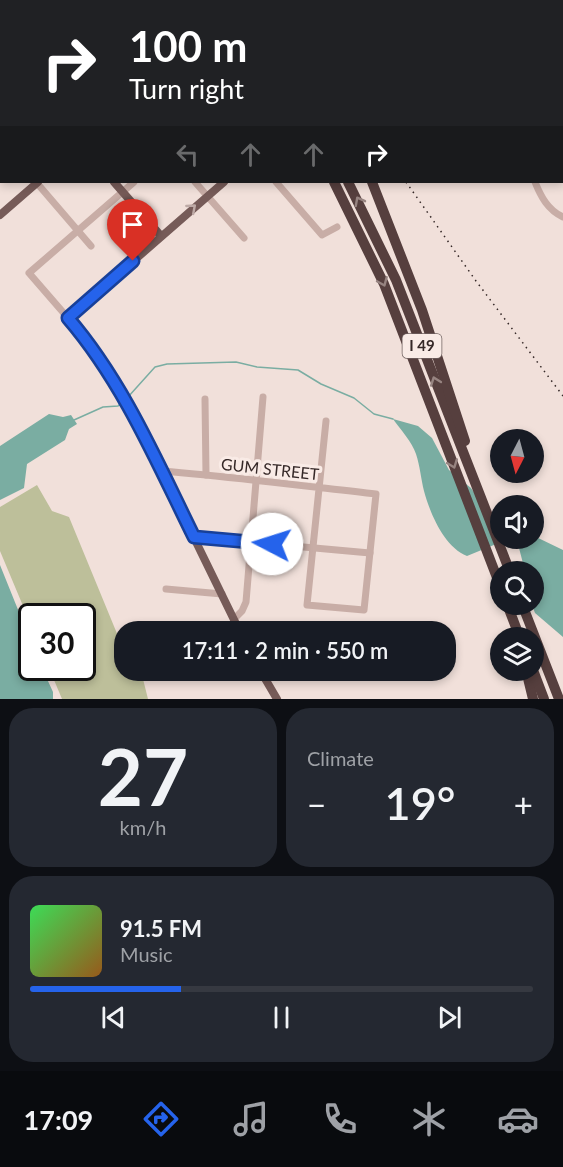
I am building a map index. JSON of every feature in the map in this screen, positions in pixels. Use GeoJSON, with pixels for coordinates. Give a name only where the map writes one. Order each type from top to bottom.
{"type":"FeatureCollection","features":[{"type":"Feature","properties":{"kind":"highway"},"geometry":{"type":"LineString","coordinates":[[328,183],[358,229]]}},
{"type":"Feature","properties":{"kind":"highway","name":"I 49"},"geometry":{"type":"LineString","coordinates":[[335,183],[380,275],[491,561]]}},
{"type":"Feature","properties":{"kind":"highway","name":"I 49"},"geometry":{"type":"LineString","coordinates":[[348,183],[396,280],[506,561]]}},
{"type":"Feature","properties":{"kind":"highway"},"geometry":{"type":"LineString","coordinates":[[372,183],[423,310],[488,513]]}},
{"type":"Feature","properties":{"kind":"highway"},"geometry":{"type":"LineString","coordinates":[[526,615],[559,699]]}},
{"type":"Feature","properties":{"kind":"highway"},"geometry":{"type":"LineString","coordinates":[[529,681],[533,699]]}},
{"type":"Feature","properties":{"kind":"highway"},"geometry":{"type":"LineString","coordinates":[[537,681],[544,699]]}},
{"type":"Feature","properties":{"kind":"main road"},"geometry":{"type":"LineString","coordinates":[[0,215],[36,183]]}},
{"type":"Feature","properties":{"kind":"main road"},"geometry":{"type":"LineString","coordinates":[[115,183],[161,236]]}},
{"type":"Feature","properties":{"kind":"main road"},"geometry":{"type":"LineString","coordinates":[[223,183],[68,318],[86,339],[110,375],[137,422],[234,619]]}},
{"type":"Feature","properties":{"kind":"main road"},"geometry":{"type":"LineString","coordinates":[[266,681],[277,699]]}},
{"type":"Feature","properties":{"kind":"street"},"geometry":{"type":"LineString","coordinates":[[38,183],[91,246]]}},
{"type":"Feature","properties":{"kind":"street"},"geometry":{"type":"LineString","coordinates":[[68,318],[29,273],[133,183]]}},
{"type":"Feature","properties":{"kind":"street"},"geometry":{"type":"LineString","coordinates":[[196,183],[244,238]]}},
{"type":"Feature","properties":{"kind":"street"},"geometry":{"type":"LineString","coordinates":[[277,183],[322,235],[337,227]]}},
{"type":"Feature","properties":{"kind":"street"},"geometry":{"type":"LineString","coordinates":[[535,183],[541,198],[555,213],[563,217]]}},
{"type":"Feature","properties":{"kind":"street"},"geometry":{"type":"LineString","coordinates":[[234,619],[245,606],[263,397]]}},
{"type":"Feature","properties":{"kind":"street"},"geometry":{"type":"LineString","coordinates":[[205,399],[206,475]]}},
{"type":"Feature","properties":{"kind":"street"},"geometry":{"type":"LineString","coordinates":[[194,537],[312,548],[370,553],[364,610],[307,605],[312,548],[326,420]]}},
{"type":"Feature","properties":{"kind":"street","name":"GUM STREET"},"geometry":{"type":"LineString","coordinates":[[162,471],[376,494],[370,553]]}},
{"type":"Feature","properties":{"kind":"street"},"geometry":{"type":"LineString","coordinates":[[166,589],[222,594]]}},
{"type":"Feature","properties":{"kind":"green space"},"geometry":{"type":"Polygon","coordinates":[[[37,485],[52,511],[69,517],[114,626],[114,681],[144,681],[148,699],[62,699],[54,681],[96,681],[96,603],[22,603],[0,551],[0,507],[37,485]]]}},
{"type":"Feature","properties":{"kind":"water"},"geometry":{"type":"Polygon","coordinates":[[[49,414],[63,417],[71,415],[77,424],[69,429],[65,440],[27,464],[24,488],[0,500],[0,446],[49,414]]]}},
{"type":"Feature","properties":{"kind":"water"},"geometry":{"type":"Polygon","coordinates":[[[393,419],[418,426],[432,438],[449,470],[471,488],[490,511],[490,547],[467,556],[451,545],[434,519],[423,486],[419,463],[406,436],[393,419]]]}},
{"type":"Feature","properties":{"kind":"water"},"geometry":{"type":"Polygon","coordinates":[[[544,541],[563,550],[563,637],[537,615],[544,615],[544,561],[522,561],[519,549],[544,549],[544,541]]]}},
{"type":"Feature","properties":{"kind":"water"},"geometry":{"type":"Polygon","coordinates":[[[0,565],[18,610],[18,681],[48,681],[53,692],[53,699],[0,699],[0,565]]]}},
{"type":"Feature","properties":{"kind":"waterway"},"geometry":{"type":"LineString","coordinates":[[128,397],[155,367],[167,364],[236,362],[257,367],[298,370],[321,384],[354,398],[374,414],[393,419]]}},
{"type":"Feature","properties":{"kind":"waterway"},"geometry":{"type":"LineString","coordinates":[[74,420],[103,407],[118,406],[122,402]]}},
{"type":"Feature","properties":{"kind":"railway"},"geometry":{"type":"LineString","coordinates":[[407,183],[476,281],[563,396]]}},
{"type":"Feature","properties":{"kind":"route"},"geometry":{"type":"LineString","coordinates":[[133,261],[68,318],[100,358],[137,422],[194,537],[272,544]]}}]}
